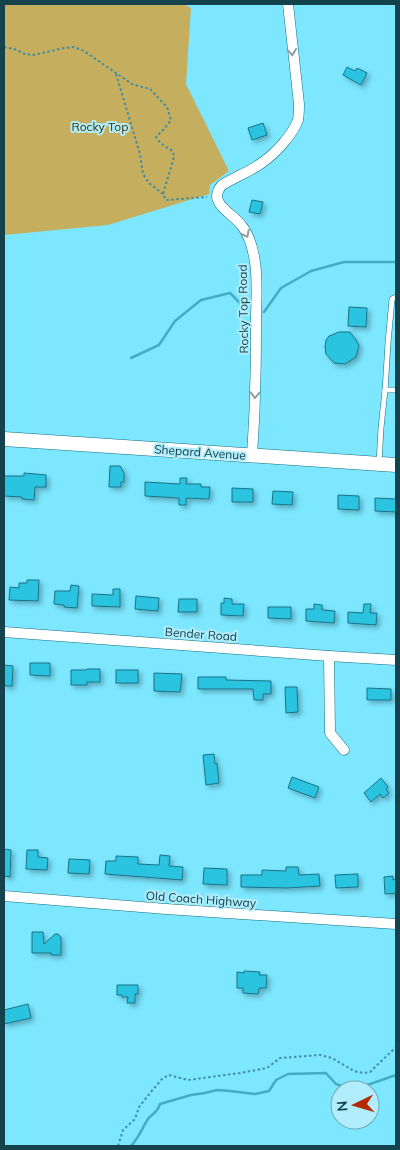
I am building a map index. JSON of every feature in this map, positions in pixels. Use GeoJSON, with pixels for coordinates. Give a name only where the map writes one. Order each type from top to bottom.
{"type":"FeatureCollection","features":[{"type":"Feature","properties":{"kind":"main road","name":"Shepard Avenue"},"geometry":{"type":"LineString","coordinates":[[4,439],[396,465]]}},
{"type":"Feature","properties":{"kind":"street"},"geometry":{"type":"LineString","coordinates":[[217,196],[218,189],[222,185],[257,166],[273,154],[290,134],[298,120],[299,104],[288,4]]}},
{"type":"Feature","properties":{"kind":"street","name":"Rocky Top Road"},"geometry":{"type":"LineString","coordinates":[[217,196],[219,204],[237,220],[250,239],[255,262],[256,374],[252,456]]}},
{"type":"Feature","properties":{"kind":"street","name":"Bender Road"},"geometry":{"type":"LineString","coordinates":[[4,632],[396,660]]}},
{"type":"Feature","properties":{"kind":"street"},"geometry":{"type":"LineString","coordinates":[[329,656],[330,733],[344,750]]}},
{"type":"Feature","properties":{"kind":"street","name":"Old Coach Highway"},"geometry":{"type":"LineString","coordinates":[[4,896],[176,910],[396,924]]}},
{"type":"Feature","properties":{"kind":"lane"},"geometry":{"type":"LineString","coordinates":[[379,464],[392,299],[396,297]]}},
{"type":"Feature","properties":{"kind":"lane"},"geometry":{"type":"LineString","coordinates":[[385,391],[396,390]]}},
{"type":"Feature","properties":{"kind":"path"},"geometry":{"type":"LineString","coordinates":[[4,47],[33,55],[74,47],[84,51],[132,84],[150,88],[167,107],[171,120],[156,137],[165,147],[173,151],[174,157],[163,194]]}},
{"type":"Feature","properties":{"kind":"path"},"geometry":{"type":"LineString","coordinates":[[116,73],[140,154],[143,174],[149,183],[163,194],[166,200],[217,196]]}},
{"type":"Feature","properties":{"kind":"path"},"geometry":{"type":"LineString","coordinates":[[118,1146],[122,1130],[135,1119],[140,1107],[150,1093],[169,1074],[188,1080],[267,1068],[280,1058],[320,1055],[332,1058],[354,1071],[363,1073],[370,1072],[396,1047]]}},
{"type":"Feature","properties":{"kind":"green space","name":"Rocky Top"},"geometry":{"type":"Polygon","coordinates":[[[4,4],[183,4],[191,8],[186,84],[229,171],[210,185],[209,194],[108,225],[4,235],[4,4]]]}},
{"type":"Feature","properties":{"kind":"building"},"geometry":{"type":"Polygon","coordinates":[[[347,67],[355,71],[357,68],[367,73],[361,85],[343,75],[347,67]]]}},
{"type":"Feature","properties":{"kind":"building"},"geometry":{"type":"Polygon","coordinates":[[[263,123],[267,135],[252,140],[248,128],[263,123]]]}},
{"type":"Feature","properties":{"kind":"building"},"geometry":{"type":"Polygon","coordinates":[[[252,200],[263,202],[260,214],[249,212],[252,200]]]}},
{"type":"Feature","properties":{"kind":"building"},"geometry":{"type":"Polygon","coordinates":[[[349,307],[367,308],[366,327],[348,326],[349,307]]]}},
{"type":"Feature","properties":{"kind":"building"},"geometry":{"type":"Polygon","coordinates":[[[339,332],[350,332],[359,346],[356,357],[345,364],[334,363],[326,354],[326,340],[329,336],[339,332]]]}},
{"type":"Feature","properties":{"kind":"building"},"geometry":{"type":"Polygon","coordinates":[[[110,466],[120,466],[124,473],[124,482],[121,482],[121,487],[109,487],[110,466]]]}},
{"type":"Feature","properties":{"kind":"building"},"geometry":{"type":"Polygon","coordinates":[[[24,473],[46,475],[46,487],[35,487],[34,500],[4,496],[4,476],[24,476],[24,473]]]}},
{"type":"Feature","properties":{"kind":"building"},"geometry":{"type":"Polygon","coordinates":[[[180,478],[187,478],[186,484],[201,484],[201,487],[210,487],[209,499],[186,498],[186,505],[179,505],[179,498],[145,496],[145,482],[180,484],[180,478]]]}},
{"type":"Feature","properties":{"kind":"building"},"geometry":{"type":"Polygon","coordinates":[[[232,488],[253,489],[253,502],[232,502],[232,488]]]}},
{"type":"Feature","properties":{"kind":"building"},"geometry":{"type":"Polygon","coordinates":[[[273,491],[293,492],[292,505],[272,504],[273,491]]]}},
{"type":"Feature","properties":{"kind":"building"},"geometry":{"type":"Polygon","coordinates":[[[338,495],[359,496],[359,510],[338,509],[338,495]]]}},
{"type":"Feature","properties":{"kind":"building"},"geometry":{"type":"Polygon","coordinates":[[[375,498],[396,499],[396,512],[375,511],[375,498]]]}},
{"type":"Feature","properties":{"kind":"building"},"geometry":{"type":"Polygon","coordinates":[[[27,580],[39,580],[38,601],[9,600],[10,587],[19,588],[19,583],[27,583],[27,580]]]}},
{"type":"Feature","properties":{"kind":"building"},"geometry":{"type":"Polygon","coordinates":[[[71,585],[79,586],[77,608],[54,604],[55,591],[70,591],[71,585]]]}},
{"type":"Feature","properties":{"kind":"building"},"geometry":{"type":"Polygon","coordinates":[[[113,589],[120,589],[120,607],[92,606],[92,594],[113,595],[113,589]]]}},
{"type":"Feature","properties":{"kind":"building"},"geometry":{"type":"Polygon","coordinates":[[[136,596],[159,598],[158,611],[135,609],[136,596]]]}},
{"type":"Feature","properties":{"kind":"building"},"geometry":{"type":"Polygon","coordinates":[[[224,598],[232,599],[232,604],[244,604],[243,616],[221,615],[221,603],[224,603],[224,598]]]}},
{"type":"Feature","properties":{"kind":"building"},"geometry":{"type":"Polygon","coordinates":[[[179,599],[197,599],[197,612],[178,612],[179,599]]]}},
{"type":"Feature","properties":{"kind":"building"},"geometry":{"type":"Polygon","coordinates":[[[314,604],[322,605],[322,610],[335,611],[334,623],[306,621],[306,609],[314,609],[314,604]]]}},
{"type":"Feature","properties":{"kind":"building"},"geometry":{"type":"Polygon","coordinates":[[[364,604],[371,604],[370,613],[377,613],[376,625],[348,623],[348,612],[363,613],[364,604]]]}},
{"type":"Feature","properties":{"kind":"building"},"geometry":{"type":"Polygon","coordinates":[[[268,607],[291,607],[291,619],[268,618],[268,607]]]}},
{"type":"Feature","properties":{"kind":"building"},"geometry":{"type":"Polygon","coordinates":[[[30,663],[50,663],[50,676],[30,675],[30,663]]]}},
{"type":"Feature","properties":{"kind":"building"},"geometry":{"type":"Polygon","coordinates":[[[4,665],[13,666],[12,686],[4,686],[4,665]]]}},
{"type":"Feature","properties":{"kind":"building"},"geometry":{"type":"Polygon","coordinates":[[[100,669],[100,682],[87,682],[87,685],[71,685],[71,670],[100,669]]]}},
{"type":"Feature","properties":{"kind":"building"},"geometry":{"type":"Polygon","coordinates":[[[116,670],[138,670],[138,683],[116,683],[116,670]]]}},
{"type":"Feature","properties":{"kind":"building"},"geometry":{"type":"Polygon","coordinates":[[[154,673],[182,674],[180,692],[154,691],[154,673]]]}},
{"type":"Feature","properties":{"kind":"building"},"geometry":{"type":"Polygon","coordinates":[[[198,677],[226,677],[226,680],[271,681],[271,694],[263,694],[263,700],[254,700],[253,689],[198,689],[198,677]]]}},
{"type":"Feature","properties":{"kind":"building"},"geometry":{"type":"Polygon","coordinates":[[[285,687],[297,687],[298,712],[286,713],[285,687]]]}},
{"type":"Feature","properties":{"kind":"building"},"geometry":{"type":"Polygon","coordinates":[[[367,688],[391,689],[391,700],[367,700],[367,688]]]}},
{"type":"Feature","properties":{"kind":"building"},"geometry":{"type":"Polygon","coordinates":[[[214,754],[219,783],[206,785],[203,755],[214,754]]]}},
{"type":"Feature","properties":{"kind":"building"},"geometry":{"type":"Polygon","coordinates":[[[292,777],[319,787],[315,798],[288,788],[292,777]]]}},
{"type":"Feature","properties":{"kind":"building"},"geometry":{"type":"Polygon","coordinates":[[[381,778],[388,787],[386,789],[389,793],[383,798],[380,794],[371,802],[364,793],[381,778]]]}},
{"type":"Feature","properties":{"kind":"building"},"geometry":{"type":"Polygon","coordinates":[[[4,849],[11,850],[10,877],[4,876],[4,849]]]}},
{"type":"Feature","properties":{"kind":"building"},"geometry":{"type":"Polygon","coordinates":[[[27,850],[38,850],[38,857],[48,858],[47,870],[26,869],[27,850]]]}},
{"type":"Feature","properties":{"kind":"building"},"geometry":{"type":"Polygon","coordinates":[[[160,855],[170,856],[169,866],[183,867],[182,880],[105,874],[106,861],[116,861],[116,856],[138,857],[138,864],[159,865],[160,855]]]}},
{"type":"Feature","properties":{"kind":"building"},"geometry":{"type":"Polygon","coordinates":[[[69,859],[90,860],[89,874],[68,873],[69,859]]]}},
{"type":"Feature","properties":{"kind":"building"},"geometry":{"type":"Polygon","coordinates":[[[286,867],[298,867],[299,875],[319,874],[320,886],[287,888],[241,887],[241,875],[262,875],[262,870],[286,871],[286,867]]]}},
{"type":"Feature","properties":{"kind":"building"},"geometry":{"type":"Polygon","coordinates":[[[204,868],[227,869],[227,885],[203,884],[204,868]]]}},
{"type":"Feature","properties":{"kind":"building"},"geometry":{"type":"Polygon","coordinates":[[[358,874],[358,887],[336,888],[335,875],[358,874]]]}},
{"type":"Feature","properties":{"kind":"building"},"geometry":{"type":"Polygon","coordinates":[[[393,876],[393,880],[396,879],[396,893],[385,894],[384,877],[393,876]]]}},
{"type":"Feature","properties":{"kind":"building"},"geometry":{"type":"Polygon","coordinates":[[[32,932],[43,932],[44,944],[55,934],[58,934],[61,937],[61,955],[32,953],[32,932]]]}},
{"type":"Feature","properties":{"kind":"building"},"geometry":{"type":"Polygon","coordinates":[[[244,971],[260,972],[259,975],[267,975],[266,988],[259,988],[258,994],[243,993],[243,988],[237,988],[237,972],[244,973],[244,971]]]}},
{"type":"Feature","properties":{"kind":"building"},"geometry":{"type":"Polygon","coordinates":[[[117,985],[138,985],[135,1003],[127,1003],[128,997],[117,995],[117,985]]]}},
{"type":"Feature","properties":{"kind":"building"},"geometry":{"type":"Polygon","coordinates":[[[28,1004],[31,1018],[4,1024],[4,1010],[28,1004]]]}},
{"type":"Feature","properties":{"kind":"waterway"},"geometry":{"type":"LineString","coordinates":[[264,312],[281,288],[311,271],[344,262],[396,262]]}},
{"type":"Feature","properties":{"kind":"waterway"},"geometry":{"type":"LineString","coordinates":[[131,358],[159,345],[175,321],[201,300],[230,293],[245,308]]}},
{"type":"Feature","properties":{"kind":"waterway"},"geometry":{"type":"LineString","coordinates":[[131,1146],[160,1104],[191,1095],[217,1090],[255,1094],[269,1091],[276,1080],[288,1074],[326,1073],[336,1084],[353,1090],[396,1075]]}}]}
